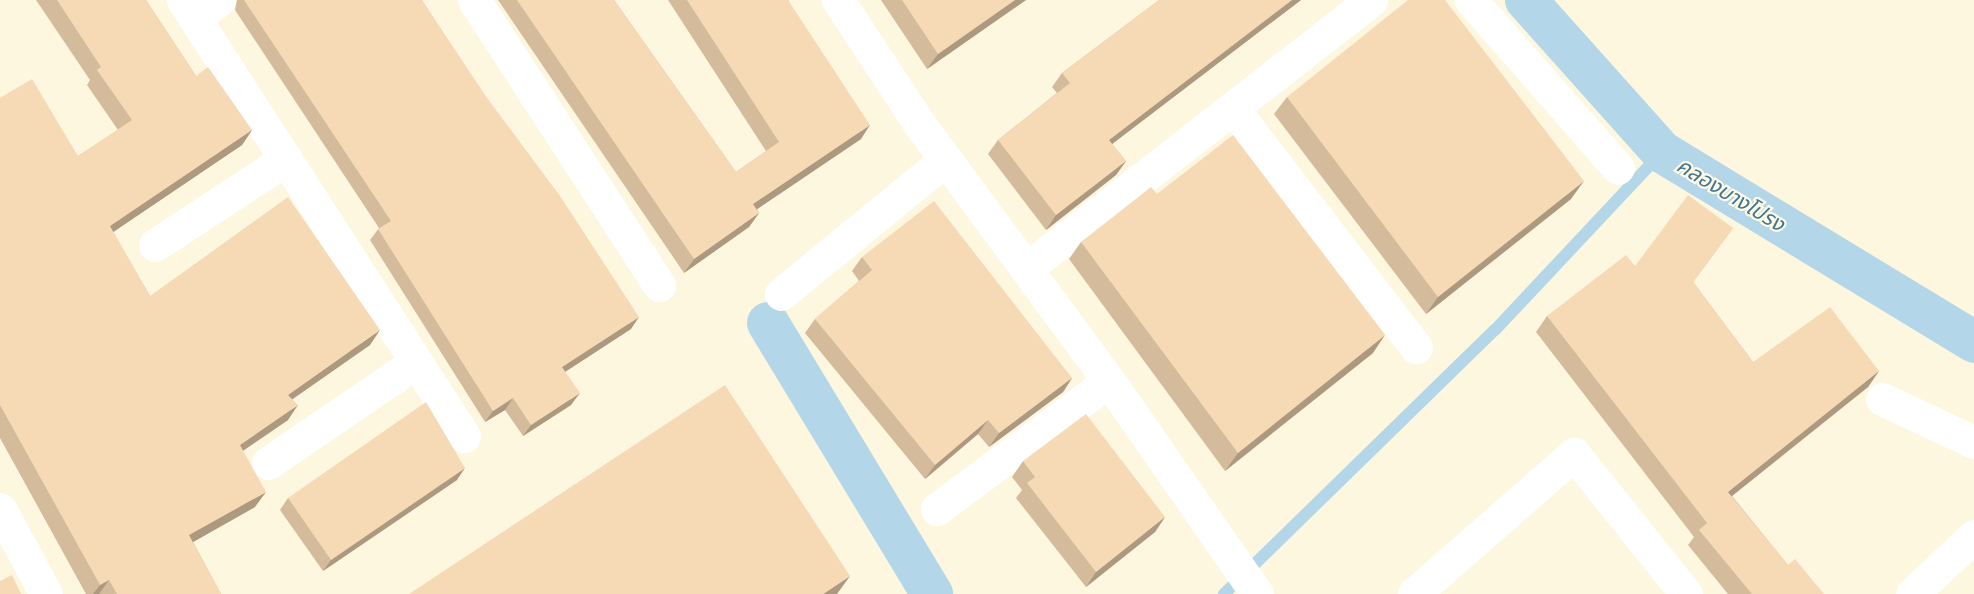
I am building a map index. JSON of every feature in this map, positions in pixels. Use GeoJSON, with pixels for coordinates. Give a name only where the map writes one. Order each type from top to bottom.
{"type":"FeatureCollection","features":[{"type":"Feature","properties":{"kind":"street"},"geometry":{"type":"LineString","coordinates":[[474,0],[659,285]]}},
{"type":"Feature","properties":{"kind":"street"},"geometry":{"type":"LineString","coordinates":[[838,0],[945,160],[1027,268],[1199,506],[1253,589]]}},
{"type":"Feature","properties":{"kind":"street"},"geometry":{"type":"LineString","coordinates":[[1027,268],[1234,110],[1371,0]]}},
{"type":"Feature","properties":{"kind":"street"},"geometry":{"type":"LineString","coordinates":[[1471,0],[1618,168]]}},
{"type":"Feature","properties":{"kind":"street"},"geometry":{"type":"LineString","coordinates":[[199,6],[286,159],[464,436]]}},
{"type":"Feature","properties":{"kind":"street"},"geometry":{"type":"LineString","coordinates":[[1234,110],[1416,347]]}},
{"type":"Feature","properties":{"kind":"street"},"geometry":{"type":"LineString","coordinates":[[155,245],[286,159]]}},
{"type":"Feature","properties":{"kind":"street"},"geometry":{"type":"LineString","coordinates":[[781,294],[945,160]]}},
{"type":"Feature","properties":{"kind":"street"},"geometry":{"type":"LineString","coordinates":[[268,463],[416,362]]}},
{"type":"Feature","properties":{"kind":"street"},"geometry":{"type":"LineString","coordinates":[[937,509],[1109,381]]}},
{"type":"Feature","properties":{"kind":"street"},"geometry":{"type":"LineString","coordinates":[[1882,399],[1974,442]]}},
{"type":"Feature","properties":{"kind":"street"},"geometry":{"type":"LineString","coordinates":[[1414,594],[1574,454],[1686,594]]}},
{"type":"Feature","properties":{"kind":"street"},"geometry":{"type":"LineString","coordinates":[[0,509],[46,594]]}},
{"type":"Feature","properties":{"kind":"street"},"geometry":{"type":"LineString","coordinates":[[1912,594],[1974,536]]}},
{"type":"Feature","properties":{"kind":"building"},"geometry":{"type":"Polygon","coordinates":[[[57,0],[146,0],[196,76],[208,67],[252,130],[110,226],[150,296],[288,197],[380,330],[288,395],[298,405],[240,445],[266,492],[189,535],[221,594],[117,594],[109,580],[100,585],[0,405],[0,98],[32,79],[78,156],[132,120],[97,70],[101,67],[57,0]]]}},
{"type":"Feature","properties":{"kind":"building"},"geometry":{"type":"Polygon","coordinates":[[[244,0],[422,0],[485,95],[560,196],[639,317],[562,367],[580,393],[531,425],[513,398],[493,411],[378,229],[391,221],[244,0]]]}},
{"type":"Feature","properties":{"kind":"building"},"geometry":{"type":"Polygon","coordinates":[[[517,0],[614,0],[736,172],[779,142],[687,0],[788,0],[870,125],[753,204],[759,213],[694,259],[517,0]]]}},
{"type":"Feature","properties":{"kind":"building"},"geometry":{"type":"Polygon","coordinates":[[[902,0],[1015,0],[938,54],[902,0]]]}},
{"type":"Feature","properties":{"kind":"building"},"geometry":{"type":"Polygon","coordinates":[[[1159,0],[1292,0],[1109,140],[1126,161],[1056,215],[998,140],[1070,83],[1062,73],[1159,0]]]}},
{"type":"Feature","properties":{"kind":"building"},"geometry":{"type":"Polygon","coordinates":[[[1408,0],[1445,0],[1584,181],[1438,297],[1287,97],[1408,0]]]}},
{"type":"Feature","properties":{"kind":"building"},"geometry":{"type":"Polygon","coordinates":[[[1233,135],[1385,335],[1238,453],[1081,242],[1151,187],[1157,194],[1233,135]]]}},
{"type":"Feature","properties":{"kind":"building"},"geometry":{"type":"Polygon","coordinates":[[[1688,195],[1733,228],[1693,282],[1753,362],[1830,307],[1879,371],[1728,492],[1788,565],[1795,559],[1824,594],[1752,594],[1699,530],[1707,523],[1547,316],[1626,255],[1635,266],[1688,195]]]}},
{"type":"Feature","properties":{"kind":"building"},"geometry":{"type":"Polygon","coordinates":[[[934,201],[1072,378],[999,433],[988,420],[935,465],[815,319],[872,270],[862,257],[934,201]]]}},
{"type":"Feature","properties":{"kind":"building"},"geometry":{"type":"Polygon","coordinates":[[[725,385],[850,576],[823,594],[409,594],[725,385]]]}},
{"type":"Feature","properties":{"kind":"building"},"geometry":{"type":"Polygon","coordinates":[[[426,402],[465,468],[331,560],[288,498],[426,402]]]}},
{"type":"Feature","properties":{"kind":"building"},"geometry":{"type":"Polygon","coordinates":[[[1086,414],[1165,517],[1096,572],[1027,483],[1035,477],[1023,461],[1086,414]]]}},
{"type":"Feature","properties":{"kind":"building"},"geometry":{"type":"Polygon","coordinates":[[[12,575],[21,594],[0,594],[0,581],[12,575]]]}},
{"type":"Feature","properties":{"kind":"waterway","name":"คลองบางโปรง"},"geometry":{"type":"LineString","coordinates":[[1526,0],[1662,152],[1974,342]]}},
{"type":"Feature","properties":{"kind":"waterway"},"geometry":{"type":"LineString","coordinates":[[1224,594],[1495,330],[1662,152]]}},
{"type":"Feature","properties":{"kind":"waterway"},"geometry":{"type":"LineString","coordinates":[[768,323],[932,594]]}}]}
